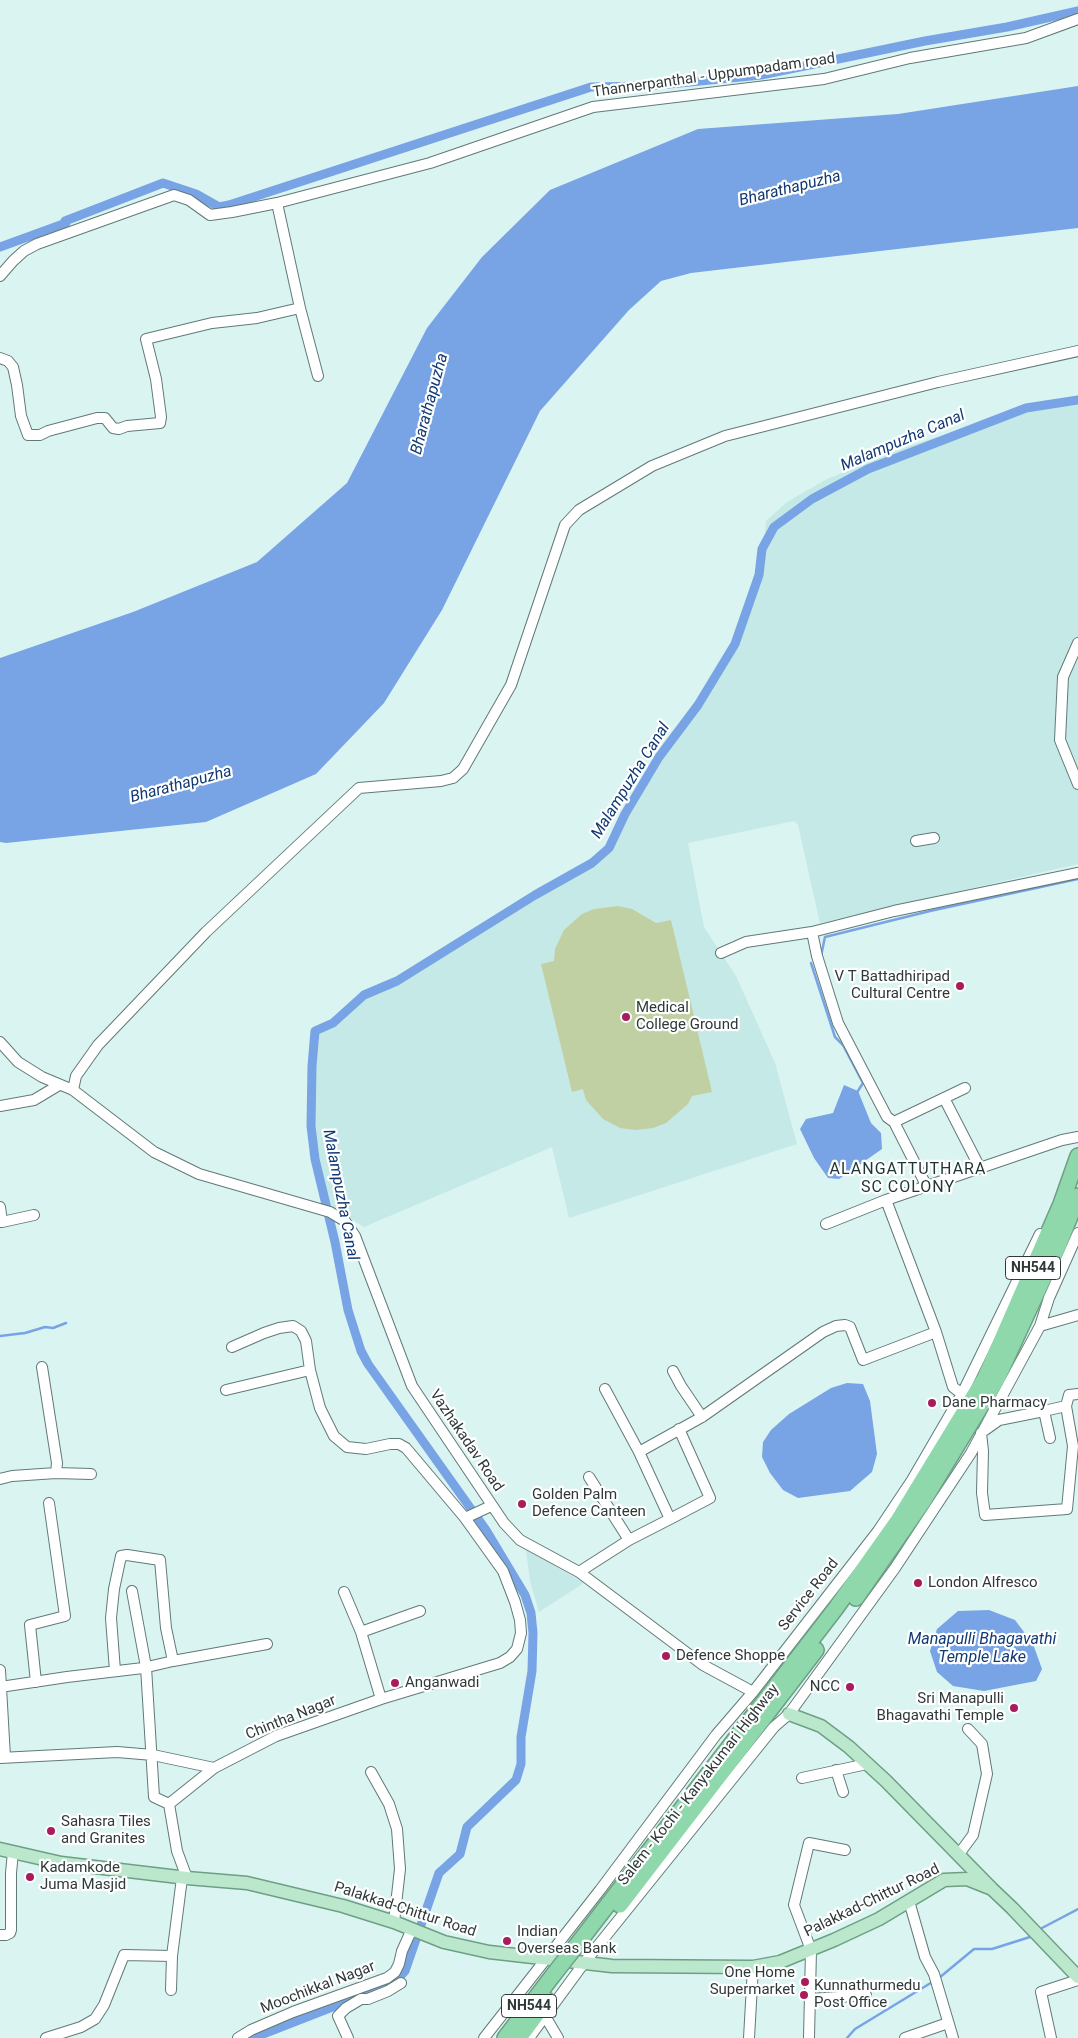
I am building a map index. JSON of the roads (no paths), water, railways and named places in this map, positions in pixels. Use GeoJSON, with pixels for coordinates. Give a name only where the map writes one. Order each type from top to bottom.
{"type":"FeatureCollection","features":[{"type":"Feature","properties":{"kind":"highway","name":"Salem - Kochi - Kanyakumari Highway"},"geometry":{"type":"LineString","coordinates":[[581,1954],[836,1608],[899,1519],[985,1378],[1061,1204],[1078,1156]]}},
{"type":"Feature","properties":{"kind":"highway","name":"Salem - Kochi - Kanyakumari Highway"},"geometry":{"type":"LineString","coordinates":[[505,2038],[559,1975],[581,1954],[757,1728],[890,1551],[922,1503],[996,1381],[1059,1243],[1078,1196]]}},
{"type":"Feature","properties":{"kind":"highway"},"geometry":{"type":"LineString","coordinates":[[1059,1243],[1078,1231]]}},
{"type":"Feature","properties":{"kind":"highway","name":"Salem - Kochi - Kanyakumari Highway"},"geometry":{"type":"LineString","coordinates":[[519,2038],[559,1975]]}},
{"type":"Feature","properties":{"kind":"main road","name":"Palakkad-Chittur Road"},"geometry":{"type":"LineString","coordinates":[[789,1714],[821,1726],[867,1764],[959,1854],[1078,1979]]}},
{"type":"Feature","properties":{"kind":"main road","name":"Palakkad-Chittur Road"},"geometry":{"type":"LineString","coordinates":[[6,1851],[61,1863],[184,1878],[248,1883],[303,1895],[394,1922],[444,1942],[489,1952],[545,1960],[581,1954],[667,1968],[753,1967],[780,1962],[879,1919],[944,1880],[967,1879],[992,1890]]}},
{"type":"Feature","properties":{"kind":"street","name":"Thannerpanthal - Uppumpadam road"},"geometry":{"type":"LineString","coordinates":[[0,276],[18,256],[38,244],[161,198],[174,195],[182,196],[210,215],[276,203],[430,163],[593,107],[824,79],[910,58],[1026,38],[1078,20]]}},
{"type":"Feature","properties":{"kind":"street"},"geometry":{"type":"LineString","coordinates":[[276,203],[318,376]]}},
{"type":"Feature","properties":{"kind":"street"},"geometry":{"type":"LineString","coordinates":[[0,358],[8,361],[13,367],[21,416],[28,435],[40,435],[48,431],[97,418],[105,418],[113,428],[119,429],[127,426],[160,422],[156,379],[146,339],[212,323],[257,318],[300,308]]}},
{"type":"Feature","properties":{"kind":"street"},"geometry":{"type":"LineString","coordinates":[[0,1042],[18,1062],[42,1077],[73,1090],[76,1076],[98,1045],[206,932],[358,788],[441,781],[453,778],[463,769],[511,685],[565,525],[579,510],[652,466],[725,436],[938,382],[1078,351]]}},
{"type":"Feature","properties":{"kind":"street"},"geometry":{"type":"LineString","coordinates":[[1078,643],[1063,677],[1060,740],[1078,784]]}},
{"type":"Feature","properties":{"kind":"street"},"geometry":{"type":"LineString","coordinates":[[916,841],[934,838]]}},
{"type":"Feature","properties":{"kind":"street"},"geometry":{"type":"LineString","coordinates":[[721,953],[746,942],[812,932],[894,911],[1078,873]]}},
{"type":"Feature","properties":{"kind":"street"},"geometry":{"type":"LineString","coordinates":[[812,932],[817,956],[838,1023],[887,1117],[894,1122],[926,1187]]}},
{"type":"Feature","properties":{"kind":"street"},"geometry":{"type":"LineString","coordinates":[[0,1106],[34,1100],[59,1085]]}},
{"type":"Feature","properties":{"kind":"street"},"geometry":{"type":"LineString","coordinates":[[894,1122],[966,1088]]}},
{"type":"Feature","properties":{"kind":"street","name":"Vazhakadav Road"},"geometry":{"type":"LineString","coordinates":[[73,1090],[154,1152],[199,1174],[330,1212],[345,1221],[355,1236],[412,1386],[491,1506],[520,1540],[579,1572],[703,1665],[753,1692]]}},
{"type":"Feature","properties":{"kind":"street"},"geometry":{"type":"LineString","coordinates":[[944,1098],[980,1168]]}},
{"type":"Feature","properties":{"kind":"street"},"geometry":{"type":"LineString","coordinates":[[826,1224],[886,1200],[1062,1140],[1078,1137]]}},
{"type":"Feature","properties":{"kind":"street","name":"Service Road"},"geometry":{"type":"LineString","coordinates":[[484,2038],[600,1890],[716,1735],[753,1692],[878,1531],[912,1480],[962,1394],[1039,1238],[1065,1172],[1078,1156]]}},
{"type":"Feature","properties":{"kind":"street"},"geometry":{"type":"LineString","coordinates":[[886,1200],[936,1332],[953,1387],[962,1394]]}},
{"type":"Feature","properties":{"kind":"street"},"geometry":{"type":"LineString","coordinates":[[0,1207],[1,1222],[34,1215]]}},
{"type":"Feature","properties":{"kind":"street"},"geometry":{"type":"LineString","coordinates":[[529,2038],[545,2016],[581,1954],[774,1727],[789,1714],[895,1568],[971,1453],[1040,1326],[1049,1298],[1078,1231]]}},
{"type":"Feature","properties":{"kind":"street"},"geometry":{"type":"LineString","coordinates":[[1047,1269],[1049,1298]]}},
{"type":"Feature","properties":{"kind":"street"},"geometry":{"type":"LineString","coordinates":[[1040,1326],[1078,1315]]}},
{"type":"Feature","properties":{"kind":"street"},"geometry":{"type":"LineString","coordinates":[[638,1452],[702,1417],[823,1332],[836,1326],[845,1325],[850,1327],[863,1360],[936,1332]]}},
{"type":"Feature","properties":{"kind":"street","name":"Chintha Nagar"},"geometry":{"type":"LineString","coordinates":[[169,1804],[214,1768],[276,1736],[381,1699],[500,1663],[510,1658],[517,1649],[521,1633],[520,1620],[503,1571],[465,1518],[406,1448],[399,1444],[366,1449],[347,1447],[334,1436],[320,1408],[310,1370],[306,1341],[301,1330],[293,1326],[264,1333],[232,1347]]}},
{"type":"Feature","properties":{"kind":"street"},"geometry":{"type":"LineString","coordinates":[[42,1367],[57,1463],[56,1473]]}},
{"type":"Feature","properties":{"kind":"street"},"geometry":{"type":"LineString","coordinates":[[226,1390],[310,1370]]}},
{"type":"Feature","properties":{"kind":"street"},"geometry":{"type":"LineString","coordinates":[[673,1371],[702,1417]]}},
{"type":"Feature","properties":{"kind":"street"},"geometry":{"type":"LineString","coordinates":[[605,1389],[670,1519]]}},
{"type":"Feature","properties":{"kind":"street"},"geometry":{"type":"LineString","coordinates":[[981,1433],[984,1451],[982,1493],[985,1515],[1067,1509],[1073,1446],[1066,1406],[1069,1395],[1078,1394]]}},
{"type":"Feature","properties":{"kind":"street"},"geometry":{"type":"LineString","coordinates":[[981,1433],[999,1420],[1066,1406]]}},
{"type":"Feature","properties":{"kind":"street"},"geometry":{"type":"LineString","coordinates":[[1044,1411],[1050,1438]]}},
{"type":"Feature","properties":{"kind":"street"},"geometry":{"type":"LineString","coordinates":[[579,1572],[629,1540],[710,1498],[679,1429]]}},
{"type":"Feature","properties":{"kind":"street"},"geometry":{"type":"LineString","coordinates":[[0,1480],[12,1476],[56,1473],[91,1474]]}},
{"type":"Feature","properties":{"kind":"street"},"geometry":{"type":"LineString","coordinates":[[589,1477],[629,1540]]}},
{"type":"Feature","properties":{"kind":"street"},"geometry":{"type":"LineString","coordinates":[[36,1682],[30,1625],[65,1616],[49,1503]]}},
{"type":"Feature","properties":{"kind":"street"},"geometry":{"type":"LineString","coordinates":[[465,1518],[491,1506]]}},
{"type":"Feature","properties":{"kind":"street"},"geometry":{"type":"LineString","coordinates":[[115,1671],[111,1618],[114,1589],[121,1556],[127,1555],[160,1560],[166,1628],[173,1661]]}},
{"type":"Feature","properties":{"kind":"street"},"geometry":{"type":"LineString","coordinates":[[132,1591],[146,1667],[153,1755],[154,1797],[169,1804],[184,1878],[172,1956],[171,1990]]}},
{"type":"Feature","properties":{"kind":"street"},"geometry":{"type":"LineString","coordinates":[[344,1592],[361,1632],[381,1699]]}},
{"type":"Feature","properties":{"kind":"street"},"geometry":{"type":"LineString","coordinates":[[361,1632],[420,1611]]}},
{"type":"Feature","properties":{"kind":"street"},"geometry":{"type":"LineString","coordinates":[[0,1687],[146,1667],[266,1644]]}},
{"type":"Feature","properties":{"kind":"street"},"geometry":{"type":"LineString","coordinates":[[0,1670],[3,1758],[117,1752],[153,1755],[214,1768]]}},
{"type":"Feature","properties":{"kind":"street"},"geometry":{"type":"LineString","coordinates":[[959,1854],[973,1835],[987,1774],[982,1744],[968,1729]]}},
{"type":"Feature","properties":{"kind":"street"},"geometry":{"type":"LineString","coordinates":[[802,1778],[867,1764]]}},
{"type":"Feature","properties":{"kind":"street"},"geometry":{"type":"LineString","coordinates":[[836,1770],[843,1792]]}},
{"type":"Feature","properties":{"kind":"street"},"geometry":{"type":"LineString","coordinates":[[371,1772],[389,1804],[397,1829],[400,1869],[394,1922]]}},
{"type":"Feature","properties":{"kind":"street"},"geometry":{"type":"LineString","coordinates":[[809,2038],[811,1950],[794,1905],[809,1842],[846,1850]]}},
{"type":"Feature","properties":{"kind":"street"},"geometry":{"type":"LineString","coordinates":[[0,1935],[6,1935],[11,1930],[11,1873],[6,1851]]}},
{"type":"Feature","properties":{"kind":"street"},"geometry":{"type":"LineString","coordinates":[[909,1901],[925,1957],[934,1974],[953,2038]]}},
{"type":"Feature","properties":{"kind":"street","name":"Moochikkal Nagar"},"geometry":{"type":"LineString","coordinates":[[238,2038],[268,2023],[387,1978],[395,1972],[413,1929]]}},
{"type":"Feature","properties":{"kind":"street"},"geometry":{"type":"LineString","coordinates":[[46,2038],[81,2027],[95,2019],[104,2005],[124,1955],[172,1956]]}},
{"type":"Feature","properties":{"kind":"street"},"geometry":{"type":"LineString","coordinates":[[749,2038],[753,1967]]}},
{"type":"Feature","properties":{"kind":"street"},"geometry":{"type":"LineString","coordinates":[[1051,2038],[1041,1992],[1078,1979]]}},
{"type":"Feature","properties":{"kind":"street"},"geometry":{"type":"LineString","coordinates":[[338,2016],[346,2008],[361,1999],[368,1999],[388,1991],[401,1983]]}},
{"type":"Feature","properties":{"kind":"street"},"geometry":{"type":"LineString","coordinates":[[811,1999],[866,1995]]}},
{"type":"Feature","properties":{"kind":"street"},"geometry":{"type":"LineString","coordinates":[[330,1999],[348,2038]]}},
{"type":"Feature","properties":{"kind":"street"},"geometry":{"type":"LineString","coordinates":[[545,2016],[558,2038]]}},
{"type":"Feature","properties":{"kind":"street"},"geometry":{"type":"LineString","coordinates":[[905,2038],[948,2023]]}},
{"type":"Feature","properties":{"kind":"water","name":"Bharathapuzha"},"geometry":{"type":"Polygon","coordinates":[[[1078,86],[1078,228],[691,273],[661,281],[629,310],[540,411],[442,610],[384,703],[316,774],[206,822],[6,843],[0,842],[0,658],[133,612],[257,562],[347,483],[427,328],[482,257],[550,190],[698,129],[898,114],[1078,86]]]}},
{"type":"Feature","properties":{"kind":"water"},"geometry":{"type":"Polygon","coordinates":[[[844,1085],[858,1091],[871,1123],[881,1133],[882,1149],[839,1179],[828,1178],[814,1158],[800,1129],[806,1119],[833,1113],[844,1085]]]}},
{"type":"Feature","properties":{"kind":"water"},"geometry":{"type":"Polygon","coordinates":[[[847,1383],[863,1384],[870,1401],[877,1454],[872,1472],[850,1491],[798,1498],[783,1490],[770,1473],[762,1457],[763,1442],[771,1430],[789,1414],[831,1388],[847,1383]]]}},
{"type":"Feature","properties":{"kind":"water","name":"Manapulli Bhagavathi Temple Lake"},"geometry":{"type":"Polygon","coordinates":[[[989,1610],[1015,1620],[1033,1644],[1042,1669],[1036,1681],[984,1691],[953,1686],[937,1672],[930,1651],[937,1629],[958,1611],[989,1610]]]}},
{"type":"Feature","properties":{"kind":"waterway"},"geometry":{"type":"LineString","coordinates":[[0,247],[66,223],[65,221],[163,183],[196,194],[219,207],[229,205],[591,87],[649,86],[761,75],[925,41],[1007,27],[1078,11]]}},
{"type":"Feature","properties":{"kind":"waterway","name":"Malampuzha Canal"},"geometry":{"type":"LineString","coordinates":[[253,2038],[394,1983],[405,1971],[439,1873],[460,1854],[467,1827],[516,1780],[521,1764],[521,1737],[532,1671],[533,1633],[531,1613],[525,1595],[486,1530],[368,1364],[361,1351],[348,1310],[335,1242],[315,1159],[311,1126],[312,1066],[315,1031],[333,1023],[364,995],[397,981],[535,895],[592,863],[609,848],[625,814],[659,757],[698,705],[735,644],[759,575],[762,549],[774,527],[812,499],[868,469],[1026,408],[1078,400]]}},
{"type":"Feature","properties":{"kind":"waterway"},"geometry":{"type":"LineString","coordinates":[[821,956],[825,937],[930,911],[1078,879]]}},
{"type":"Feature","properties":{"kind":"waterway"},"geometry":{"type":"LineString","coordinates":[[811,963],[835,1037],[843,1045],[863,1083],[856,1094]]}},
{"type":"Feature","properties":{"kind":"waterway"},"geometry":{"type":"LineString","coordinates":[[0,1336],[25,1333],[45,1327],[53,1328],[66,1323]]}},
{"type":"Feature","properties":{"kind":"waterway"},"geometry":{"type":"LineString","coordinates":[[1042,1928],[1078,1909]]}},
{"type":"Feature","properties":{"kind":"waterway"},"geometry":{"type":"LineString","coordinates":[[939,1978],[974,1949],[992,1949],[1030,1937]]}},
{"type":"Feature","properties":{"kind":"waterway"},"geometry":{"type":"LineString","coordinates":[[847,2038],[855,2029],[934,1981]]}},
{"type":"Feature","properties":{"kind":"place","name":"V T Battadhiripad Cultural Centre"},"geometry":{"type":"Point","coordinates":[960,986]}},
{"type":"Feature","properties":{"kind":"place","name":"Medical College Ground"},"geometry":{"type":"Point","coordinates":[626,1017]}},
{"type":"Feature","properties":{"kind":"place","name":"Dane Pharmacy"},"geometry":{"type":"Point","coordinates":[932,1403]}},
{"type":"Feature","properties":{"kind":"place","name":"Golden Palm Defence Canteen"},"geometry":{"type":"Point","coordinates":[522,1504]}},
{"type":"Feature","properties":{"kind":"place","name":"London Alfresco"},"geometry":{"type":"Point","coordinates":[918,1583]}},
{"type":"Feature","properties":{"kind":"place","name":"Defence Shoppe"},"geometry":{"type":"Point","coordinates":[666,1656]}},
{"type":"Feature","properties":{"kind":"place","name":"Anganwadi"},"geometry":{"type":"Point","coordinates":[395,1683]}},
{"type":"Feature","properties":{"kind":"place","name":"NCC"},"geometry":{"type":"Point","coordinates":[850,1687]}},
{"type":"Feature","properties":{"kind":"place","name":"Sri Manapulli Bhagavathi Temple"},"geometry":{"type":"Point","coordinates":[1014,1708]}},
{"type":"Feature","properties":{"kind":"place","name":"Sahasra Tiles and Granites"},"geometry":{"type":"Point","coordinates":[51,1831]}},
{"type":"Feature","properties":{"kind":"place","name":"Kadamkode Juma Masjid"},"geometry":{"type":"Point","coordinates":[30,1877]}},
{"type":"Feature","properties":{"kind":"place","name":"Indian Overseas Bank"},"geometry":{"type":"Point","coordinates":[507,1941]}},
{"type":"Feature","properties":{"kind":"place","name":"One Home Supermarket"},"geometry":{"type":"Point","coordinates":[805,1982]}},
{"type":"Feature","properties":{"kind":"place","name":"Kunnathurmedu Post Office"},"geometry":{"type":"Point","coordinates":[804,1995]}},
{"type":"Feature","properties":{"kind":"district","name":"ALANGATTUTHARA SC COLONY"},"geometry":{"type":"Point","coordinates":[908,1179]}}]}
